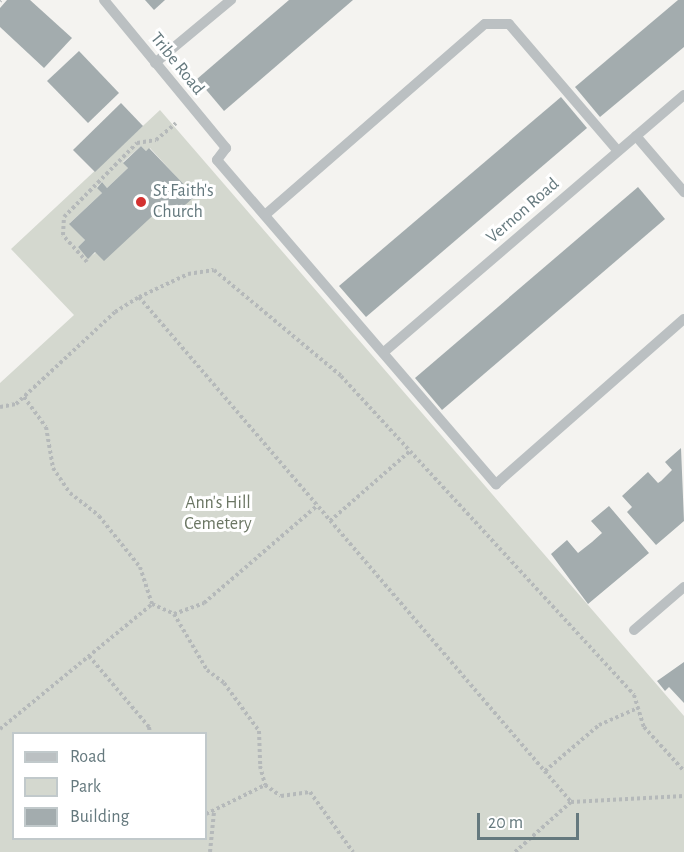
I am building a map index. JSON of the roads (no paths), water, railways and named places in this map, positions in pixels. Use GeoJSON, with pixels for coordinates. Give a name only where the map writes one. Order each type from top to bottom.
{"type":"FeatureCollection","features":[{"type":"Feature","properties":{"kind":"street","name":"Tribe Road"},"geometry":{"type":"LineString","coordinates":[[104,0],[226,148],[217,160],[265,215]]}},
{"type":"Feature","properties":{"kind":"street"},"geometry":{"type":"LineString","coordinates":[[155,63],[231,0]]}},
{"type":"Feature","properties":{"kind":"street"},"geometry":{"type":"LineString","coordinates":[[618,151],[509,24],[485,24],[265,215],[496,484],[684,319]]}},
{"type":"Feature","properties":{"kind":"street","name":"Vernon Road"},"geometry":{"type":"LineString","coordinates":[[384,352],[684,95]]}},
{"type":"Feature","properties":{"kind":"street"},"geometry":{"type":"LineString","coordinates":[[636,136],[684,192]]}},
{"type":"Feature","properties":{"kind":"street"},"geometry":{"type":"LineString","coordinates":[[634,630],[684,587]]}},
{"type":"Feature","properties":{"kind":"place","name":"St Faith's Church"},"geometry":{"type":"Point","coordinates":[141,202]}},
{"type":"Feature","properties":{"kind":"park label","name":"Ann's Hill Cemetery"},"geometry":{"type":"Point","coordinates":[218,514]}}]}
